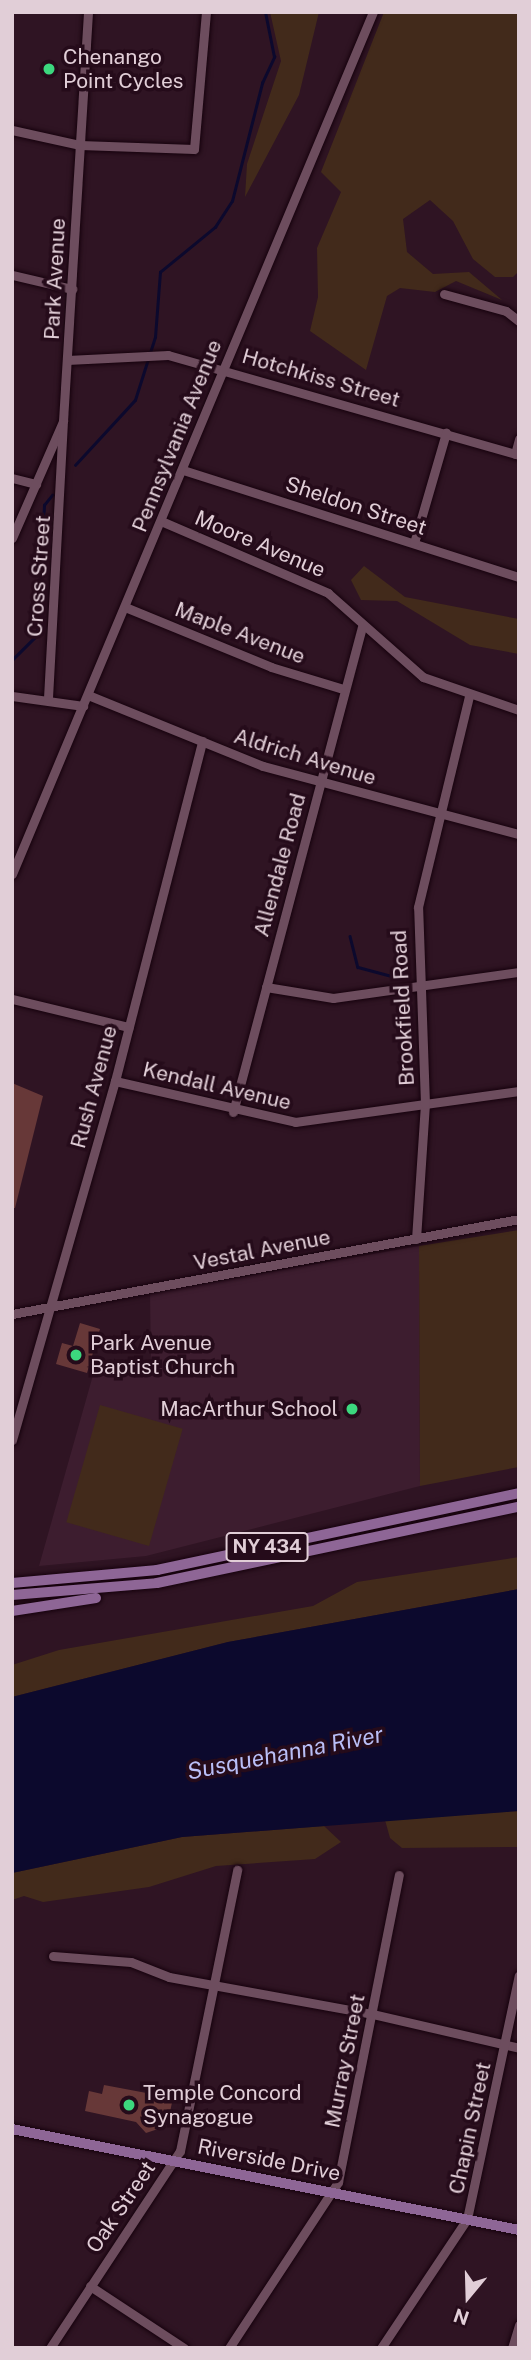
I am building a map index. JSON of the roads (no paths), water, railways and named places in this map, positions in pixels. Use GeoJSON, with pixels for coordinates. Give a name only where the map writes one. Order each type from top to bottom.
{"type":"FeatureCollection","features":[{"type":"Feature","properties":{"kind":"main road","name":"NY 434"},"geometry":{"type":"LineString","coordinates":[[12,1583],[157,1570],[519,1493]]}},
{"type":"Feature","properties":{"kind":"main road","name":"NY 434"},"geometry":{"type":"LineString","coordinates":[[12,1595],[119,1589],[519,1507]]}},
{"type":"Feature","properties":{"kind":"main road"},"geometry":{"type":"LineString","coordinates":[[12,1611],[114,1595],[119,1589]]}},
{"type":"Feature","properties":{"kind":"main road","name":"Riverside Drive"},"geometry":{"type":"LineString","coordinates":[[12,2129],[519,2230]]}},
{"type":"Feature","properties":{"kind":"street","name":"Park Avenue"},"geometry":{"type":"LineString","coordinates":[[12,538],[63,421],[88,12]]}},
{"type":"Feature","properties":{"kind":"street"},"geometry":{"type":"LineString","coordinates":[[12,130],[80,145],[188,152],[197,144],[206,12]]}},
{"type":"Feature","properties":{"kind":"street","name":"Pennsylvania Avenue"},"geometry":{"type":"LineString","coordinates":[[12,874],[373,12]]}},
{"type":"Feature","properties":{"kind":"street"},"geometry":{"type":"LineString","coordinates":[[12,275],[72,289]]}},
{"type":"Feature","properties":{"kind":"street"},"geometry":{"type":"LineString","coordinates":[[444,294],[506,311],[519,321]]}},
{"type":"Feature","properties":{"kind":"street","name":"Hotchkiss Street"},"geometry":{"type":"LineString","coordinates":[[67,360],[158,356],[224,368],[517,454]]}},
{"type":"Feature","properties":{"kind":"street","name":"Cross Street"},"geometry":{"type":"LineString","coordinates":[[48,698],[64,479],[63,421]]}},
{"type":"Feature","properties":{"kind":"street"},"geometry":{"type":"LineString","coordinates":[[414,543],[446,433]]}},
{"type":"Feature","properties":{"kind":"street"},"geometry":{"type":"LineString","coordinates":[[517,454],[519,439]]}},
{"type":"Feature","properties":{"kind":"street","name":"Sheldon Street"},"geometry":{"type":"LineString","coordinates":[[183,470],[519,577]]}},
{"type":"Feature","properties":{"kind":"street"},"geometry":{"type":"LineString","coordinates":[[12,478],[36,484]]}},
{"type":"Feature","properties":{"kind":"street","name":"Moore Avenue"},"geometry":{"type":"LineString","coordinates":[[161,521],[318,587],[423,677],[469,696],[519,710]]}},
{"type":"Feature","properties":{"kind":"street","name":"Maple Avenue"},"geometry":{"type":"LineString","coordinates":[[125,607],[271,667],[343,689]]}},
{"type":"Feature","properties":{"kind":"street","name":"Allendale Road"},"geometry":{"type":"LineString","coordinates":[[233,1112],[343,689],[362,627]]}},
{"type":"Feature","properties":{"kind":"street"},"geometry":{"type":"LineString","coordinates":[[12,695],[48,698],[83,706]]}},
{"type":"Feature","properties":{"kind":"street","name":"Aldrich Avenue"},"geometry":{"type":"LineString","coordinates":[[88,695],[202,741],[320,782],[519,834]]}},
{"type":"Feature","properties":{"kind":"street","name":"Brookfield Road"},"geometry":{"type":"LineString","coordinates":[[416,1239],[425,1104],[417,987],[418,907],[469,696]]}},
{"type":"Feature","properties":{"kind":"street","name":"Rush Avenue"},"geometry":{"type":"LineString","coordinates":[[12,1440],[115,1081],[202,741]]}},
{"type":"Feature","properties":{"kind":"street"},"geometry":{"type":"LineString","coordinates":[[266,987],[333,998],[519,972]]}},
{"type":"Feature","properties":{"kind":"street"},"geometry":{"type":"LineString","coordinates":[[12,999],[129,1027]]}},
{"type":"Feature","properties":{"kind":"street","name":"Kendall Avenue"},"geometry":{"type":"LineString","coordinates":[[115,1081],[233,1112],[295,1122],[519,1091]]}},
{"type":"Feature","properties":{"kind":"street","name":"Vestal Avenue"},"geometry":{"type":"LineString","coordinates":[[12,1314],[519,1219]]}},
{"type":"Feature","properties":{"kind":"street","name":"Oak Street"},"geometry":{"type":"LineString","coordinates":[[50,2348],[173,2161],[185,2131],[237,1870]]}},
{"type":"Feature","properties":{"kind":"street","name":"Murray Street"},"geometry":{"type":"LineString","coordinates":[[229,2348],[333,2192],[399,1875]]}},
{"type":"Feature","properties":{"kind":"street"},"geometry":{"type":"LineString","coordinates":[[53,1956],[131,1962],[169,1977],[372,2014],[519,2048]]}},
{"type":"Feature","properties":{"kind":"street","name":"Chapin Street"},"geometry":{"type":"LineString","coordinates":[[381,2348],[467,2219],[519,1975]]}},
{"type":"Feature","properties":{"kind":"street"},"geometry":{"type":"LineString","coordinates":[[90,2286],[184,2348]]}},
{"type":"Feature","properties":{"kind":"street"},"geometry":{"type":"LineString","coordinates":[[512,2348],[519,2325]]}},
{"type":"Feature","properties":{"kind":"water","name":"Susquehanna River"},"geometry":{"type":"Polygon","coordinates":[[[519,1589],[519,1811],[182,1837],[12,1873],[12,1697],[228,1642],[519,1589]]]}},
{"type":"Feature","properties":{"kind":"waterway"},"geometry":{"type":"LineString","coordinates":[[75,465],[135,400],[155,337],[160,272],[215,227],[232,201],[262,83],[274,57],[265,12]]}},
{"type":"Feature","properties":{"kind":"waterway"},"geometry":{"type":"LineString","coordinates":[[12,660],[37,635],[44,505],[52,495]]}},
{"type":"Feature","properties":{"kind":"waterway"},"geometry":{"type":"LineString","coordinates":[[350,936],[358,967],[399,978]]}},
{"type":"Feature","properties":{"kind":"place","name":"Chenango Point Cycles"},"geometry":{"type":"Point","coordinates":[49,69]}},
{"type":"Feature","properties":{"kind":"place","name":"Park Avenue Baptist Church"},"geometry":{"type":"Point","coordinates":[76,1355]}},
{"type":"Feature","properties":{"kind":"place","name":"MacArthur School"},"geometry":{"type":"Point","coordinates":[352,1409]}},
{"type":"Feature","properties":{"kind":"place","name":"Temple Concord Synagogue"},"geometry":{"type":"Point","coordinates":[129,2105]}}]}
